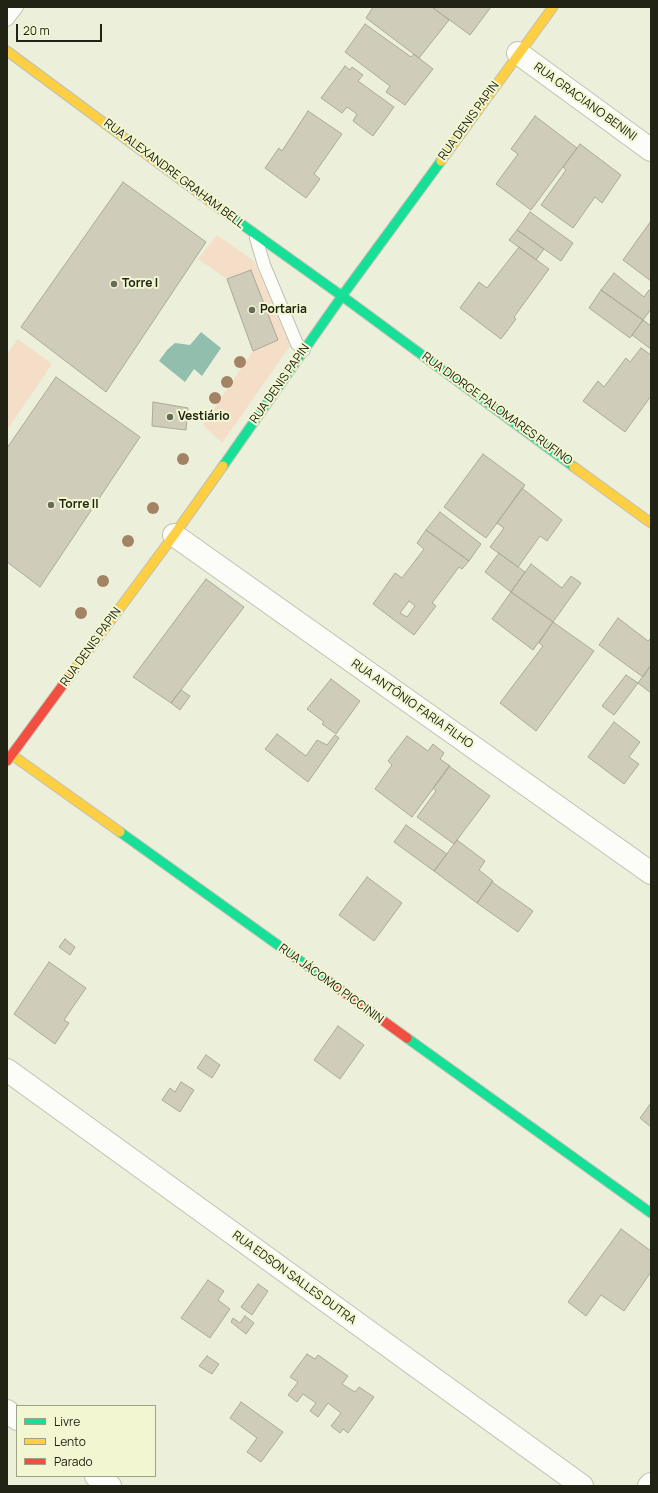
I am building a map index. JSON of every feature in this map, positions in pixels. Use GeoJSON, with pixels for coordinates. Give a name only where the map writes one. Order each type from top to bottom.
{"type":"FeatureCollection","features":[{"type":"Feature","properties":{"kind":"street","name":"RUA DENIS PAPIN"},"geometry":{"type":"LineString","coordinates":[[9,758],[174,535],[342,296],[553,7]]}},
{"type":"Feature","properties":{"kind":"street","name":"RUA ALEXANDRE GRAHAM BELL"},"geometry":{"type":"LineString","coordinates":[[7,51],[256,235],[342,296]]}},
{"type":"Feature","properties":{"kind":"street","name":"RUA GRACIANO BENINI"},"geometry":{"type":"LineString","coordinates":[[518,53],[651,150]]}},
{"type":"Feature","properties":{"kind":"street","name":"RUA DIORGE PALOMARES RUFINO"},"geometry":{"type":"LineString","coordinates":[[342,296],[651,523]]}},
{"type":"Feature","properties":{"kind":"street","name":"RUA ANTÔNIO FARIA FILHO"},"geometry":{"type":"LineString","coordinates":[[174,535],[651,873]]}},
{"type":"Feature","properties":{"kind":"street","name":"RUA JÁCOMO PICCININ"},"geometry":{"type":"LineString","coordinates":[[9,758],[651,1213]]}},
{"type":"Feature","properties":{"kind":"street","name":"RUA EDSON SALLES DUTRA"},"geometry":{"type":"LineString","coordinates":[[7,1070],[582,1486]]}},
{"type":"Feature","properties":{"kind":"street"},"geometry":{"type":"LineString","coordinates":[[7,1411],[16,1418]]}},
{"type":"Feature","properties":{"kind":"street"},"geometry":{"type":"LineString","coordinates":[[97,1477],[110,1486]]}},
{"type":"Feature","properties":{"kind":"lane"},"geometry":{"type":"LineString","coordinates":[[7,20],[17,7]]}},
{"type":"Feature","properties":{"kind":"lane"},"geometry":{"type":"LineString","coordinates":[[256,235],[264,266],[297,344],[304,350]]}},
{"type":"Feature","properties":{"kind":"shaded area"},"geometry":{"type":"Polygon","coordinates":[[[217,235],[254,261],[290,346],[222,443],[203,425],[253,351],[227,279],[198,259],[217,235]]]}},
{"type":"Feature","properties":{"kind":"shaded area"},"geometry":{"type":"Polygon","coordinates":[[[201,332],[221,348],[202,376],[194,369],[185,382],[159,361],[167,350],[175,343],[190,345],[201,332]]]}},
{"type":"Feature","properties":{"kind":"shaded area"},"geometry":{"type":"Polygon","coordinates":[[[18,339],[52,364],[7,430],[7,354],[18,339]]]}},
{"type":"Feature","properties":{"kind":"building"},"geometry":{"type":"Polygon","coordinates":[[[373,7],[432,7],[449,20],[419,58],[366,18],[373,7]]]}},
{"type":"Feature","properties":{"kind":"building"},"geometry":{"type":"Polygon","coordinates":[[[432,7],[491,7],[470,35],[432,7]]]}},
{"type":"Feature","properties":{"kind":"building"},"geometry":{"type":"Polygon","coordinates":[[[365,24],[411,57],[414,54],[433,69],[405,105],[386,92],[390,86],[345,52],[365,24]]]}},
{"type":"Feature","properties":{"kind":"building"},"geometry":{"type":"Polygon","coordinates":[[[345,66],[350,70],[352,67],[363,75],[358,81],[394,107],[373,136],[353,121],[357,114],[347,107],[342,113],[321,98],[345,66]]]}},
{"type":"Feature","properties":{"kind":"building"},"geometry":{"type":"Polygon","coordinates":[[[308,111],[342,134],[314,174],[320,179],[306,198],[265,168],[279,148],[282,151],[308,111]]]}},
{"type":"Feature","properties":{"kind":"building"},"geometry":{"type":"Polygon","coordinates":[[[535,116],[577,148],[531,210],[496,184],[518,154],[511,149],[535,116]]]}},
{"type":"Feature","properties":{"kind":"building"},"geometry":{"type":"Polygon","coordinates":[[[580,144],[621,175],[602,203],[595,197],[573,228],[541,205],[566,170],[563,167],[580,144]]]}},
{"type":"Feature","properties":{"kind":"building","name":"Torre I"},"geometry":{"type":"Polygon","coordinates":[[[123,182],[206,242],[106,392],[21,327],[123,182]]]}},
{"type":"Feature","properties":{"kind":"building"},"geometry":{"type":"Polygon","coordinates":[[[530,212],[573,243],[561,261],[517,230],[530,212]]]}},
{"type":"Feature","properties":{"kind":"building"},"geometry":{"type":"Polygon","coordinates":[[[651,221],[651,281],[623,260],[651,221]]]}},
{"type":"Feature","properties":{"kind":"building"},"geometry":{"type":"Polygon","coordinates":[[[517,230],[544,249],[536,260],[509,240],[517,230]]]}},
{"type":"Feature","properties":{"kind":"building"},"geometry":{"type":"Polygon","coordinates":[[[519,247],[549,269],[514,317],[516,319],[501,339],[460,308],[479,282],[487,288],[519,247]]]}},
{"type":"Feature","properties":{"kind":"building","name":"Portaria"},"geometry":{"type":"Polygon","coordinates":[[[251,270],[278,340],[253,351],[227,279],[251,270]]]}},
{"type":"Feature","properties":{"kind":"building"},"geometry":{"type":"Polygon","coordinates":[[[614,273],[644,297],[649,290],[651,291],[651,309],[643,320],[601,290],[614,273]]]}},
{"type":"Feature","properties":{"kind":"building"},"geometry":{"type":"Polygon","coordinates":[[[601,290],[643,320],[630,338],[589,308],[601,290]]]}},
{"type":"Feature","properties":{"kind":"building"},"geometry":{"type":"Polygon","coordinates":[[[643,320],[651,326],[651,349],[632,335],[643,320]]]}},
{"type":"Feature","properties":{"kind":"building"},"geometry":{"type":"Polygon","coordinates":[[[641,348],[651,355],[651,396],[625,432],[583,401],[598,381],[604,387],[626,358],[630,362],[641,348]]]}},
{"type":"Feature","properties":{"kind":"building","name":"Torre II"},"geometry":{"type":"Polygon","coordinates":[[[56,377],[140,437],[40,587],[7,562],[7,448],[56,377]]]}},
{"type":"Feature","properties":{"kind":"building","name":"Vestiário"},"geometry":{"type":"Polygon","coordinates":[[[153,402],[188,408],[186,430],[152,426],[153,402]]]}},
{"type":"Feature","properties":{"kind":"building"},"geometry":{"type":"Polygon","coordinates":[[[483,454],[525,485],[486,538],[444,507],[483,454]]]}},
{"type":"Feature","properties":{"kind":"building"},"geometry":{"type":"Polygon","coordinates":[[[522,488],[562,520],[547,541],[540,536],[518,567],[490,547],[504,528],[497,523],[522,488]]]}},
{"type":"Feature","properties":{"kind":"building"},"geometry":{"type":"Polygon","coordinates":[[[440,512],[481,544],[469,561],[426,530],[440,512]]]}},
{"type":"Feature","properties":{"kind":"building"},"geometry":{"type":"Polygon","coordinates":[[[426,530],[469,561],[462,569],[459,567],[432,603],[436,606],[414,635],[373,604],[395,573],[402,578],[424,549],[417,543],[426,530]]]}},
{"type":"Feature","properties":{"kind":"building"},"geometry":{"type":"Polygon","coordinates":[[[499,553],[525,572],[511,592],[485,572],[499,553]]]}},
{"type":"Feature","properties":{"kind":"building"},"geometry":{"type":"Polygon","coordinates":[[[531,564],[562,588],[571,576],[581,583],[553,622],[511,592],[531,564]]]}},
{"type":"Feature","properties":{"kind":"building"},"geometry":{"type":"Polygon","coordinates":[[[206,579],[244,607],[171,703],[133,677],[206,579]]]}},
{"type":"Feature","properties":{"kind":"building"},"geometry":{"type":"Polygon","coordinates":[[[511,592],[553,622],[533,650],[492,619],[511,592]]]}},
{"type":"Feature","properties":{"kind":"building"},"geometry":{"type":"Polygon","coordinates":[[[409,601],[415,606],[407,617],[400,613],[409,601]]]}},
{"type":"Feature","properties":{"kind":"building"},"geometry":{"type":"Polygon","coordinates":[[[618,618],[648,641],[651,638],[651,665],[643,677],[599,645],[618,618]]]}},
{"type":"Feature","properties":{"kind":"building"},"geometry":{"type":"Polygon","coordinates":[[[553,622],[594,651],[536,731],[500,703],[543,646],[539,643],[553,622]]]}},
{"type":"Feature","properties":{"kind":"building"},"geometry":{"type":"Polygon","coordinates":[[[651,665],[651,693],[638,683],[651,665]]]}},
{"type":"Feature","properties":{"kind":"building"},"geometry":{"type":"Polygon","coordinates":[[[626,675],[638,683],[614,715],[602,706],[626,675]]]}},
{"type":"Feature","properties":{"kind":"building"},"geometry":{"type":"Polygon","coordinates":[[[331,679],[360,701],[336,734],[322,724],[324,722],[307,709],[331,679]]]}},
{"type":"Feature","properties":{"kind":"building"},"geometry":{"type":"Polygon","coordinates":[[[181,690],[190,696],[180,710],[171,703],[181,690]]]}},
{"type":"Feature","properties":{"kind":"building"},"geometry":{"type":"Polygon","coordinates":[[[614,722],[640,742],[629,757],[639,764],[624,784],[588,757],[614,722]]]}},
{"type":"Feature","properties":{"kind":"building"},"geometry":{"type":"Polygon","coordinates":[[[277,734],[306,756],[317,740],[327,745],[335,735],[339,738],[308,782],[265,749],[277,734]]]}},
{"type":"Feature","properties":{"kind":"building"},"geometry":{"type":"Polygon","coordinates":[[[407,736],[428,751],[433,744],[444,753],[440,759],[450,766],[412,817],[375,789],[392,765],[388,761],[407,736]]]}},
{"type":"Feature","properties":{"kind":"building"},"geometry":{"type":"Polygon","coordinates":[[[449,766],[490,796],[454,844],[417,817],[436,791],[433,788],[449,766]]]}},
{"type":"Feature","properties":{"kind":"building"},"geometry":{"type":"Polygon","coordinates":[[[406,825],[447,854],[434,871],[394,842],[406,825]]]}},
{"type":"Feature","properties":{"kind":"building"},"geometry":{"type":"Polygon","coordinates":[[[457,840],[485,861],[479,870],[493,881],[477,903],[434,871],[457,840]]]}},
{"type":"Feature","properties":{"kind":"building"},"geometry":{"type":"Polygon","coordinates":[[[367,877],[402,903],[374,941],[339,915],[367,877]]]}},
{"type":"Feature","properties":{"kind":"building"},"geometry":{"type":"Polygon","coordinates":[[[492,882],[533,911],[518,932],[477,903],[492,882]]]}},
{"type":"Feature","properties":{"kind":"building"},"geometry":{"type":"Polygon","coordinates":[[[65,939],[75,947],[70,955],[59,947],[65,939]]]}},
{"type":"Feature","properties":{"kind":"building"},"geometry":{"type":"Polygon","coordinates":[[[49,962],[86,988],[64,1020],[69,1023],[55,1044],[14,1014],[49,962]]]}},
{"type":"Feature","properties":{"kind":"building"},"geometry":{"type":"Polygon","coordinates":[[[338,1026],[364,1045],[340,1079],[314,1060],[338,1026]]]}},
{"type":"Feature","properties":{"kind":"building"},"geometry":{"type":"Polygon","coordinates":[[[206,1055],[220,1065],[212,1078],[197,1068],[206,1055]]]}},
{"type":"Feature","properties":{"kind":"building"},"geometry":{"type":"Polygon","coordinates":[[[181,1082],[194,1090],[180,1112],[162,1100],[170,1088],[175,1092],[181,1082]]]}},
{"type":"Feature","properties":{"kind":"building"},"geometry":{"type":"Polygon","coordinates":[[[651,1103],[651,1127],[640,1118],[651,1103]]]}},
{"type":"Feature","properties":{"kind":"building"},"geometry":{"type":"Polygon","coordinates":[[[621,1229],[651,1251],[651,1272],[624,1311],[601,1295],[586,1316],[568,1302],[621,1229]]]}},
{"type":"Feature","properties":{"kind":"building"},"geometry":{"type":"Polygon","coordinates":[[[208,1280],[224,1291],[218,1300],[230,1309],[210,1338],[181,1318],[208,1280]]]}},
{"type":"Feature","properties":{"kind":"building"},"geometry":{"type":"Polygon","coordinates":[[[258,1284],[268,1291],[252,1315],[241,1307],[258,1284]]]}},
{"type":"Feature","properties":{"kind":"building"},"geometry":{"type":"Polygon","coordinates":[[[245,1316],[254,1323],[246,1334],[231,1322],[233,1318],[240,1323],[245,1316]]]}},
{"type":"Feature","properties":{"kind":"building"},"geometry":{"type":"Polygon","coordinates":[[[307,1354],[315,1359],[318,1355],[348,1376],[342,1384],[355,1392],[359,1387],[374,1397],[348,1433],[343,1429],[340,1433],[331,1426],[341,1413],[328,1403],[318,1417],[310,1411],[316,1403],[303,1394],[297,1402],[288,1395],[298,1382],[290,1377],[307,1354]]]}},
{"type":"Feature","properties":{"kind":"building"},"geometry":{"type":"Polygon","coordinates":[[[207,1356],[219,1364],[212,1374],[199,1366],[207,1356]]]}},
{"type":"Feature","properties":{"kind":"building"},"geometry":{"type":"Polygon","coordinates":[[[241,1402],[283,1432],[261,1462],[247,1452],[257,1438],[230,1418],[241,1402]]]}},
{"type":"Feature","properties":{"kind":"traffic: fast"},"geometry":{"type":"LineString","coordinates":[[223,466],[342,296],[441,161]]}},
{"type":"Feature","properties":{"kind":"traffic: fast"},"geometry":{"type":"LineString","coordinates":[[219,208],[342,296],[574,467]]}},
{"type":"Feature","properties":{"kind":"traffic: fast"},"geometry":{"type":"LineString","coordinates":[[120,832],[331,983]]}},
{"type":"Feature","properties":{"kind":"traffic: fast"},"geometry":{"type":"LineString","coordinates":[[407,1038],[651,1213]]}},
{"type":"Feature","properties":{"kind":"traffic: slow"},"geometry":{"type":"LineString","coordinates":[[441,161],[553,7]]}},
{"type":"Feature","properties":{"kind":"traffic: slow"},"geometry":{"type":"LineString","coordinates":[[7,51],[219,208]]}},
{"type":"Feature","properties":{"kind":"traffic: slow"},"geometry":{"type":"LineString","coordinates":[[68,678],[223,466]]}},
{"type":"Feature","properties":{"kind":"traffic: slow"},"geometry":{"type":"LineString","coordinates":[[574,467],[651,523]]}},
{"type":"Feature","properties":{"kind":"traffic: slow"},"geometry":{"type":"LineString","coordinates":[[12,755],[120,832]]}},
{"type":"Feature","properties":{"kind":"traffic: jam"},"geometry":{"type":"LineString","coordinates":[[7,761],[68,678]]}},
{"type":"Feature","properties":{"kind":"traffic: jam"},"geometry":{"type":"LineString","coordinates":[[331,983],[407,1038]]}},
{"type":"Feature","properties":{"kind":"place","name":"Torre I"},"geometry":{"type":"Point","coordinates":[114,284]}},
{"type":"Feature","properties":{"kind":"place","name":"Portaria"},"geometry":{"type":"Point","coordinates":[252,310]}},
{"type":"Feature","properties":{"kind":"place","name":"Vestiário"},"geometry":{"type":"Point","coordinates":[170,417]}},
{"type":"Feature","properties":{"kind":"place","name":"Torre II"},"geometry":{"type":"Point","coordinates":[51,505]}}]}
